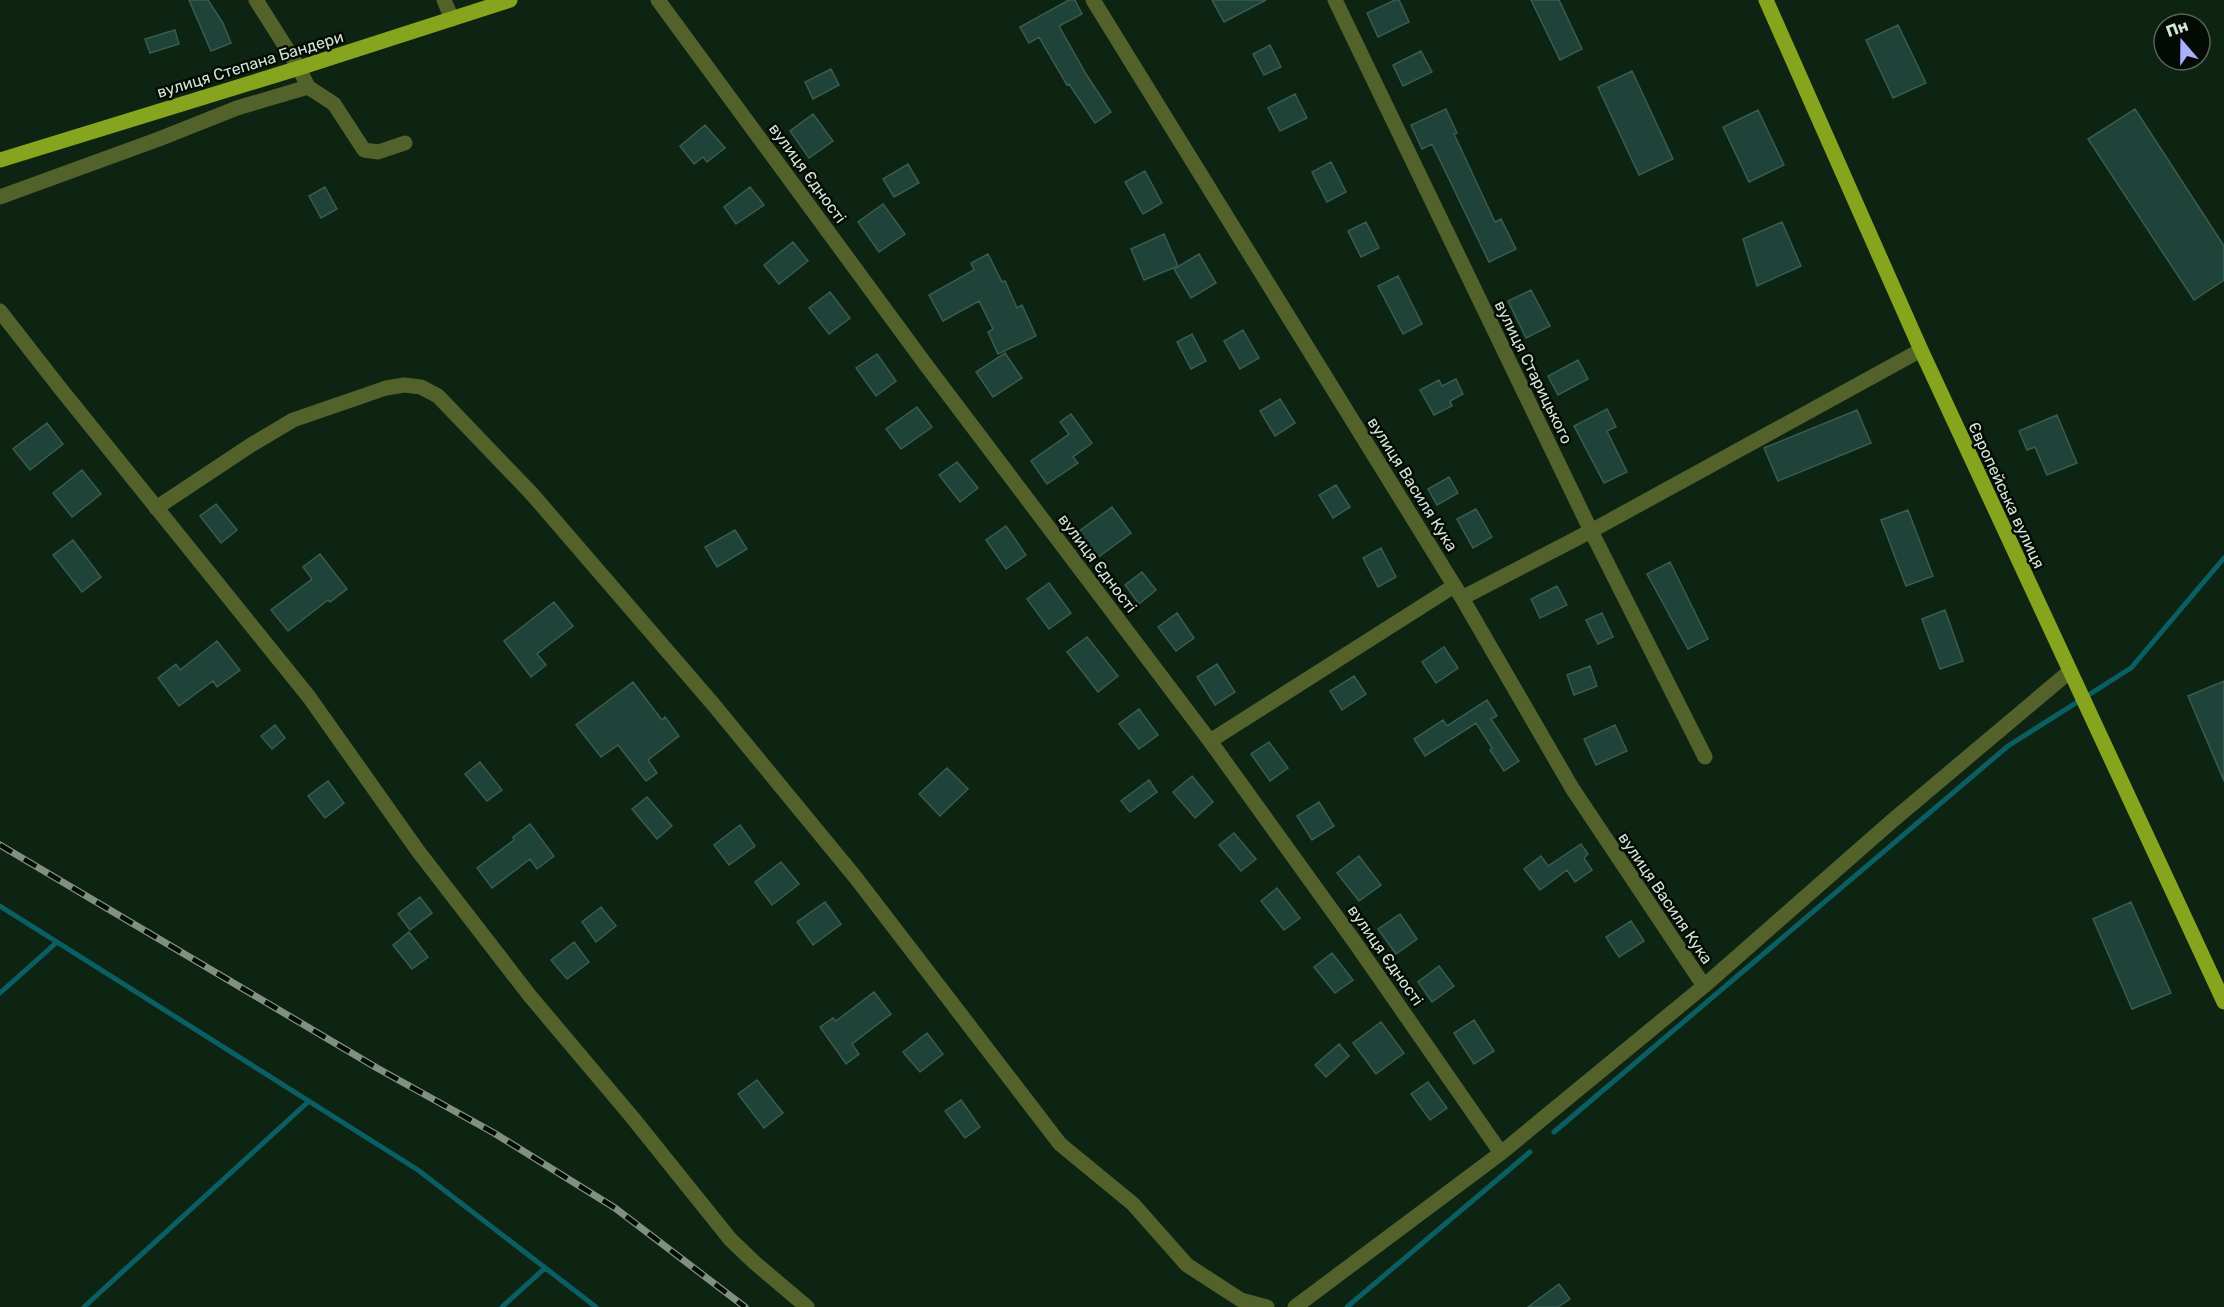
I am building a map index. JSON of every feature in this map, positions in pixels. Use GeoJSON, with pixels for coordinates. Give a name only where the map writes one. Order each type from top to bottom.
{"type":"FeatureCollection","features":[{"type":"Feature","properties":{"kind":"main road","name":"вулиця Степана Бандери"},"geometry":{"type":"LineString","coordinates":[[0,160],[299,69],[510,0]]}},
{"type":"Feature","properties":{"kind":"main road","name":"Європейська вулиця"},"geometry":{"type":"LineString","coordinates":[[1766,0],[1921,350],[2224,1002]]}},
{"type":"Feature","properties":{"kind":"street"},"geometry":{"type":"LineString","coordinates":[[256,0],[308,87],[334,104],[364,150],[378,152],[405,143]]}},
{"type":"Feature","properties":{"kind":"street"},"geometry":{"type":"LineString","coordinates":[[444,0],[452,19]]}},
{"type":"Feature","properties":{"kind":"street","name":"вулиця Єдності"},"geometry":{"type":"LineString","coordinates":[[658,0],[926,365],[1210,741],[1354,941],[1501,1153]]}},
{"type":"Feature","properties":{"kind":"street","name":"вулиця Василя Кука"},"geometry":{"type":"LineString","coordinates":[[1093,0],[1458,592],[1572,788],[1704,986]]}},
{"type":"Feature","properties":{"kind":"street","name":"вулиця Старицького"},"geometry":{"type":"LineString","coordinates":[[1335,0],[1591,531],[1705,757]]}},
{"type":"Feature","properties":{"kind":"street"},"geometry":{"type":"LineString","coordinates":[[0,197],[237,108],[308,87]]}},
{"type":"Feature","properties":{"kind":"street"},"geometry":{"type":"LineString","coordinates":[[0,311],[309,697],[418,851],[530,996],[730,1239],[807,1307]]}},
{"type":"Feature","properties":{"kind":"street"},"geometry":{"type":"LineString","coordinates":[[1210,741],[1458,592],[1591,531],[1921,350]]}},
{"type":"Feature","properties":{"kind":"street"},"geometry":{"type":"LineString","coordinates":[[156,508],[293,420],[386,388],[404,385],[421,387],[438,396],[532,494],[714,704],[856,878],[1060,1144],[1133,1204],[1187,1265],[1241,1300],[1267,1307]]}},
{"type":"Feature","properties":{"kind":"street"},"geometry":{"type":"LineString","coordinates":[[1295,1307],[1501,1153],[1704,986],[1892,821],[2072,679]]}},
{"type":"Feature","properties":{"kind":"building"},"geometry":{"type":"Polygon","coordinates":[[[189,0],[208,0],[223,23],[231,43],[211,51],[189,0]]]}},
{"type":"Feature","properties":{"kind":"building"},"geometry":{"type":"Polygon","coordinates":[[[1069,0],[1075,0],[1082,14],[1059,26],[1111,112],[1095,123],[1069,84],[1067,85],[1039,37],[1029,43],[1020,27],[1069,0]]]}},
{"type":"Feature","properties":{"kind":"building"},"geometry":{"type":"Polygon","coordinates":[[[1212,0],[1266,0],[1224,22],[1212,0]]]}},
{"type":"Feature","properties":{"kind":"building"},"geometry":{"type":"Polygon","coordinates":[[[1399,0],[1409,22],[1378,37],[1367,13],[1399,0]]]}},
{"type":"Feature","properties":{"kind":"building"},"geometry":{"type":"Polygon","coordinates":[[[1531,0],[1559,0],[1582,49],[1560,60],[1531,0]]]}},
{"type":"Feature","properties":{"kind":"building"},"geometry":{"type":"Polygon","coordinates":[[[1898,25],[1926,83],[1893,98],[1866,40],[1898,25]]]}},
{"type":"Feature","properties":{"kind":"building"},"geometry":{"type":"Polygon","coordinates":[[[175,30],[179,44],[150,53],[145,39],[175,30]]]}},
{"type":"Feature","properties":{"kind":"building"},"geometry":{"type":"Polygon","coordinates":[[[1270,45],[1281,67],[1264,75],[1253,54],[1270,45]]]}},
{"type":"Feature","properties":{"kind":"building"},"geometry":{"type":"Polygon","coordinates":[[[1421,51],[1432,72],[1403,86],[1393,65],[1421,51]]]}},
{"type":"Feature","properties":{"kind":"building"},"geometry":{"type":"Polygon","coordinates":[[[831,69],[839,85],[813,99],[805,82],[831,69]]]}},
{"type":"Feature","properties":{"kind":"building"},"geometry":{"type":"Polygon","coordinates":[[[1632,71],[1673,159],[1639,175],[1598,87],[1632,71]]]}},
{"type":"Feature","properties":{"kind":"building"},"geometry":{"type":"Polygon","coordinates":[[[1295,94],[1307,118],[1280,131],[1268,108],[1295,94]]]}},
{"type":"Feature","properties":{"kind":"building"},"geometry":{"type":"Polygon","coordinates":[[[1446,109],[1457,133],[1454,134],[1495,222],[1501,219],[1516,249],[1489,262],[1432,144],[1422,149],[1411,125],[1446,109]]]}},
{"type":"Feature","properties":{"kind":"building"},"geometry":{"type":"Polygon","coordinates":[[[2135,109],[2224,246],[2224,280],[2194,300],[2088,139],[2135,109]]]}},
{"type":"Feature","properties":{"kind":"building"},"geometry":{"type":"Polygon","coordinates":[[[1758,110],[1784,165],[1749,182],[1723,127],[1758,110]]]}},
{"type":"Feature","properties":{"kind":"building"},"geometry":{"type":"Polygon","coordinates":[[[813,114],[833,141],[809,158],[790,131],[813,114]]]}},
{"type":"Feature","properties":{"kind":"building"},"geometry":{"type":"Polygon","coordinates":[[[705,125],[725,148],[707,162],[703,157],[694,164],[680,146],[705,125]]]}},
{"type":"Feature","properties":{"kind":"building"},"geometry":{"type":"Polygon","coordinates":[[[1331,162],[1346,192],[1327,202],[1312,172],[1331,162]]]}},
{"type":"Feature","properties":{"kind":"building"},"geometry":{"type":"Polygon","coordinates":[[[908,164],[919,183],[894,197],[883,179],[908,164]]]}},
{"type":"Feature","properties":{"kind":"building"},"geometry":{"type":"Polygon","coordinates":[[[1145,171],[1162,203],[1143,214],[1125,182],[1145,171]]]}},
{"type":"Feature","properties":{"kind":"building"},"geometry":{"type":"Polygon","coordinates":[[[325,187],[337,209],[321,218],[309,196],[325,187]]]}},
{"type":"Feature","properties":{"kind":"building"},"geometry":{"type":"Polygon","coordinates":[[[750,187],[764,205],[736,224],[724,207],[750,187]]]}},
{"type":"Feature","properties":{"kind":"building"},"geometry":{"type":"Polygon","coordinates":[[[883,204],[905,234],[879,252],[858,222],[883,204]]]}},
{"type":"Feature","properties":{"kind":"building"},"geometry":{"type":"Polygon","coordinates":[[[1366,222],[1379,248],[1361,257],[1348,231],[1366,222]]]}},
{"type":"Feature","properties":{"kind":"building"},"geometry":{"type":"Polygon","coordinates":[[[1782,222],[1801,266],[1757,286],[1743,239],[1782,222]]]}},
{"type":"Feature","properties":{"kind":"building"},"geometry":{"type":"Polygon","coordinates":[[[1164,234],[1178,266],[1144,280],[1131,249],[1164,234]]]}},
{"type":"Feature","properties":{"kind":"building"},"geometry":{"type":"Polygon","coordinates":[[[793,242],[808,261],[779,284],[764,265],[793,242]]]}},
{"type":"Feature","properties":{"kind":"building"},"geometry":{"type":"Polygon","coordinates":[[[988,254],[1002,282],[1005,281],[1017,308],[1022,305],[1036,336],[998,354],[988,332],[993,329],[979,301],[943,321],[929,295],[974,270],[971,263],[988,254]]]}},
{"type":"Feature","properties":{"kind":"building"},"geometry":{"type":"Polygon","coordinates":[[[1199,254],[1216,283],[1191,298],[1174,269],[1199,254]]]}},
{"type":"Feature","properties":{"kind":"building"},"geometry":{"type":"Polygon","coordinates":[[[1398,276],[1422,324],[1403,334],[1378,286],[1398,276]]]}},
{"type":"Feature","properties":{"kind":"building"},"geometry":{"type":"Polygon","coordinates":[[[1531,290],[1550,326],[1526,338],[1508,301],[1531,290]]]}},
{"type":"Feature","properties":{"kind":"building"},"geometry":{"type":"Polygon","coordinates":[[[830,292],[850,318],[829,334],[809,308],[830,292]]]}},
{"type":"Feature","properties":{"kind":"building"},"geometry":{"type":"Polygon","coordinates":[[[1243,330],[1259,358],[1240,369],[1224,341],[1243,330]]]}},
{"type":"Feature","properties":{"kind":"building"},"geometry":{"type":"Polygon","coordinates":[[[1192,334],[1206,361],[1191,369],[1177,342],[1192,334]]]}},
{"type":"Feature","properties":{"kind":"building"},"geometry":{"type":"Polygon","coordinates":[[[1005,353],[1022,378],[993,397],[976,372],[1005,353]]]}},
{"type":"Feature","properties":{"kind":"building"},"geometry":{"type":"Polygon","coordinates":[[[877,354],[896,381],[876,396],[856,368],[877,354]]]}},
{"type":"Feature","properties":{"kind":"building"},"geometry":{"type":"Polygon","coordinates":[[[1578,360],[1588,379],[1558,395],[1548,376],[1578,360]]]}},
{"type":"Feature","properties":{"kind":"building"},"geometry":{"type":"Polygon","coordinates":[[[1456,379],[1463,394],[1450,401],[1452,406],[1434,415],[1420,390],[1439,380],[1442,386],[1456,379]]]}},
{"type":"Feature","properties":{"kind":"building"},"geometry":{"type":"Polygon","coordinates":[[[1280,399],[1295,423],[1275,436],[1260,411],[1280,399]]]}},
{"type":"Feature","properties":{"kind":"building"},"geometry":{"type":"Polygon","coordinates":[[[917,407],[932,427],[901,449],[886,429],[917,407]]]}},
{"type":"Feature","properties":{"kind":"building"},"geometry":{"type":"Polygon","coordinates":[[[1607,409],[1616,427],[1607,431],[1627,472],[1604,483],[1574,426],[1607,409]]]}},
{"type":"Feature","properties":{"kind":"building"},"geometry":{"type":"Polygon","coordinates":[[[1857,410],[1871,443],[1778,481],[1764,448],[1857,410]]]}},
{"type":"Feature","properties":{"kind":"building"},"geometry":{"type":"Polygon","coordinates":[[[1071,414],[1092,443],[1073,457],[1078,463],[1047,484],[1031,461],[1069,434],[1060,422],[1071,414]]]}},
{"type":"Feature","properties":{"kind":"building"},"geometry":{"type":"Polygon","coordinates":[[[2057,415],[2077,463],[2047,475],[2035,447],[2027,450],[2019,431],[2057,415]]]}},
{"type":"Feature","properties":{"kind":"building"},"geometry":{"type":"Polygon","coordinates":[[[47,423],[63,444],[30,470],[13,449],[47,423]]]}},
{"type":"Feature","properties":{"kind":"building"},"geometry":{"type":"Polygon","coordinates":[[[957,462],[978,488],[960,502],[939,475],[957,462]]]}},
{"type":"Feature","properties":{"kind":"building"},"geometry":{"type":"Polygon","coordinates":[[[82,470],[101,494],[72,517],[53,493],[82,470]]]}},
{"type":"Feature","properties":{"kind":"building"},"geometry":{"type":"Polygon","coordinates":[[[1449,477],[1458,493],[1437,505],[1428,489],[1449,477]]]}},
{"type":"Feature","properties":{"kind":"building"},"geometry":{"type":"Polygon","coordinates":[[[1336,485],[1350,507],[1333,518],[1319,495],[1336,485]]]}},
{"type":"Feature","properties":{"kind":"building"},"geometry":{"type":"Polygon","coordinates":[[[216,504],[237,530],[221,543],[200,516],[216,504]]]}},
{"type":"Feature","properties":{"kind":"building"},"geometry":{"type":"Polygon","coordinates":[[[1112,507],[1131,533],[1093,561],[1074,535],[1112,507]]]}},
{"type":"Feature","properties":{"kind":"building"},"geometry":{"type":"Polygon","coordinates":[[[1476,509],[1492,537],[1473,548],[1457,519],[1476,509]]]}},
{"type":"Feature","properties":{"kind":"building"},"geometry":{"type":"Polygon","coordinates":[[[1908,510],[1933,576],[1906,586],[1881,520],[1908,510]]]}},
{"type":"Feature","properties":{"kind":"building"},"geometry":{"type":"Polygon","coordinates":[[[1006,526],[1026,555],[1006,569],[986,540],[1006,526]]]}},
{"type":"Feature","properties":{"kind":"building"},"geometry":{"type":"Polygon","coordinates":[[[735,530],[747,549],[717,567],[705,547],[735,530]]]}},
{"type":"Feature","properties":{"kind":"building"},"geometry":{"type":"Polygon","coordinates":[[[73,540],[101,577],[82,592],[53,555],[73,540]]]}},
{"type":"Feature","properties":{"kind":"building"},"geometry":{"type":"Polygon","coordinates":[[[1381,548],[1396,577],[1378,587],[1363,558],[1381,548]]]}},
{"type":"Feature","properties":{"kind":"building"},"geometry":{"type":"Polygon","coordinates":[[[320,554],[347,589],[330,602],[328,600],[288,631],[271,610],[312,579],[303,567],[320,554]]]}},
{"type":"Feature","properties":{"kind":"building"},"geometry":{"type":"Polygon","coordinates":[[[1670,562],[1708,639],[1688,649],[1647,574],[1670,562]]]}},
{"type":"Feature","properties":{"kind":"building"},"geometry":{"type":"Polygon","coordinates":[[[1142,572],[1156,590],[1139,604],[1125,585],[1142,572]]]}},
{"type":"Feature","properties":{"kind":"building"},"geometry":{"type":"Polygon","coordinates":[[[1049,583],[1071,613],[1049,629],[1027,599],[1049,583]]]}},
{"type":"Feature","properties":{"kind":"building"},"geometry":{"type":"Polygon","coordinates":[[[1557,586],[1567,605],[1540,618],[1531,599],[1557,586]]]}},
{"type":"Feature","properties":{"kind":"building"},"geometry":{"type":"Polygon","coordinates":[[[554,602],[573,626],[537,654],[546,665],[531,677],[504,641],[554,602]]]}},
{"type":"Feature","properties":{"kind":"building"},"geometry":{"type":"Polygon","coordinates":[[[1945,610],[1963,661],[1940,669],[1922,619],[1945,610]]]}},
{"type":"Feature","properties":{"kind":"building"},"geometry":{"type":"Polygon","coordinates":[[[1177,613],[1194,638],[1176,651],[1158,627],[1177,613]]]}},
{"type":"Feature","properties":{"kind":"building"},"geometry":{"type":"Polygon","coordinates":[[[1602,613],[1613,637],[1598,644],[1586,620],[1602,613]]]}},
{"type":"Feature","properties":{"kind":"building"},"geometry":{"type":"Polygon","coordinates":[[[1087,637],[1118,676],[1098,692],[1067,652],[1087,637]]]}},
{"type":"Feature","properties":{"kind":"building"},"geometry":{"type":"Polygon","coordinates":[[[217,641],[240,670],[217,687],[213,681],[179,706],[158,678],[176,664],[180,670],[217,641]]]}},
{"type":"Feature","properties":{"kind":"building"},"geometry":{"type":"Polygon","coordinates":[[[1444,647],[1458,668],[1436,683],[1422,662],[1444,647]]]}},
{"type":"Feature","properties":{"kind":"building"},"geometry":{"type":"Polygon","coordinates":[[[1217,664],[1235,692],[1215,705],[1197,677],[1217,664]]]}},
{"type":"Feature","properties":{"kind":"building"},"geometry":{"type":"Polygon","coordinates":[[[1590,666],[1597,686],[1574,695],[1567,675],[1590,666]]]}},
{"type":"Feature","properties":{"kind":"building"},"geometry":{"type":"Polygon","coordinates":[[[1354,676],[1366,694],[1342,710],[1330,691],[1354,676]]]}},
{"type":"Feature","properties":{"kind":"building"},"geometry":{"type":"Polygon","coordinates":[[[2224,681],[2224,781],[2188,696],[2224,681]]]}},
{"type":"Feature","properties":{"kind":"building"},"geometry":{"type":"Polygon","coordinates":[[[633,682],[662,720],[665,717],[679,736],[648,760],[657,773],[646,781],[618,745],[601,757],[576,725],[633,682]]]}},
{"type":"Feature","properties":{"kind":"building"},"geometry":{"type":"Polygon","coordinates":[[[1487,700],[1497,716],[1491,719],[1519,761],[1504,771],[1476,723],[1425,756],[1414,739],[1443,720],[1447,726],[1487,700]]]}},
{"type":"Feature","properties":{"kind":"building"},"geometry":{"type":"Polygon","coordinates":[[[1139,709],[1158,735],[1139,749],[1119,724],[1139,709]]]}},
{"type":"Feature","properties":{"kind":"building"},"geometry":{"type":"Polygon","coordinates":[[[275,725],[285,738],[272,749],[261,736],[275,725]]]}},
{"type":"Feature","properties":{"kind":"building"},"geometry":{"type":"Polygon","coordinates":[[[1615,725],[1627,751],[1596,765],[1584,739],[1615,725]]]}},
{"type":"Feature","properties":{"kind":"building"},"geometry":{"type":"Polygon","coordinates":[[[1269,742],[1288,768],[1270,781],[1251,754],[1269,742]]]}},
{"type":"Feature","properties":{"kind":"building"},"geometry":{"type":"Polygon","coordinates":[[[480,762],[502,790],[487,801],[465,774],[480,762]]]}},
{"type":"Feature","properties":{"kind":"building"},"geometry":{"type":"Polygon","coordinates":[[[947,768],[968,789],[940,816],[919,794],[947,768]]]}},
{"type":"Feature","properties":{"kind":"building"},"geometry":{"type":"Polygon","coordinates":[[[1192,776],[1213,802],[1195,818],[1173,792],[1192,776]]]}},
{"type":"Feature","properties":{"kind":"building"},"geometry":{"type":"Polygon","coordinates":[[[1149,780],[1157,792],[1130,812],[1121,801],[1149,780]]]}},
{"type":"Feature","properties":{"kind":"building"},"geometry":{"type":"Polygon","coordinates":[[[328,781],[344,803],[325,818],[308,796],[328,781]]]}},
{"type":"Feature","properties":{"kind":"building"},"geometry":{"type":"Polygon","coordinates":[[[647,797],[672,826],[657,839],[632,809],[647,797]]]}},
{"type":"Feature","properties":{"kind":"building"},"geometry":{"type":"Polygon","coordinates":[[[1319,802],[1334,826],[1312,840],[1297,816],[1319,802]]]}},
{"type":"Feature","properties":{"kind":"building"},"geometry":{"type":"Polygon","coordinates":[[[530,824],[554,856],[537,869],[530,859],[492,888],[477,868],[514,840],[513,837],[530,824]]]}},
{"type":"Feature","properties":{"kind":"building"},"geometry":{"type":"Polygon","coordinates":[[[740,825],[755,846],[729,865],[714,845],[740,825]]]}},
{"type":"Feature","properties":{"kind":"building"},"geometry":{"type":"Polygon","coordinates":[[[1234,833],[1256,859],[1241,871],[1219,845],[1234,833]]]}},
{"type":"Feature","properties":{"kind":"building"},"geometry":{"type":"Polygon","coordinates":[[[1581,844],[1588,854],[1584,858],[1592,870],[1575,882],[1567,870],[1540,890],[1524,869],[1541,856],[1548,866],[1581,844]]]}},
{"type":"Feature","properties":{"kind":"building"},"geometry":{"type":"Polygon","coordinates":[[[1359,856],[1381,885],[1359,901],[1337,873],[1359,856]]]}},
{"type":"Feature","properties":{"kind":"building"},"geometry":{"type":"Polygon","coordinates":[[[781,862],[799,884],[772,905],[755,882],[781,862]]]}},
{"type":"Feature","properties":{"kind":"building"},"geometry":{"type":"Polygon","coordinates":[[[1277,888],[1300,918],[1284,930],[1261,901],[1277,888]]]}},
{"type":"Feature","properties":{"kind":"building"},"geometry":{"type":"Polygon","coordinates":[[[420,897],[432,913],[410,930],[398,914],[420,897]]]}},
{"type":"Feature","properties":{"kind":"building"},"geometry":{"type":"Polygon","coordinates":[[[825,902],[841,924],[813,945],[797,922],[825,902]]]}},
{"type":"Feature","properties":{"kind":"building"},"geometry":{"type":"Polygon","coordinates":[[[2131,902],[2171,993],[2132,1009],[2093,919],[2131,902]]]}},
{"type":"Feature","properties":{"kind":"building"},"geometry":{"type":"Polygon","coordinates":[[[601,907],[616,926],[596,942],[582,922],[601,907]]]}},
{"type":"Feature","properties":{"kind":"building"},"geometry":{"type":"Polygon","coordinates":[[[1400,914],[1417,939],[1396,954],[1378,929],[1400,914]]]}},
{"type":"Feature","properties":{"kind":"building"},"geometry":{"type":"Polygon","coordinates":[[[1631,921],[1644,941],[1619,957],[1606,937],[1631,921]]]}},
{"type":"Feature","properties":{"kind":"building"},"geometry":{"type":"Polygon","coordinates":[[[409,932],[428,957],[412,969],[393,945],[409,932]]]}},
{"type":"Feature","properties":{"kind":"building"},"geometry":{"type":"Polygon","coordinates":[[[574,942],[589,962],[567,979],[551,960],[574,942]]]}},
{"type":"Feature","properties":{"kind":"building"},"geometry":{"type":"Polygon","coordinates":[[[1332,953],[1353,980],[1335,993],[1314,967],[1332,953]]]}},
{"type":"Feature","properties":{"kind":"building"},"geometry":{"type":"Polygon","coordinates":[[[1439,966],[1454,986],[1432,1002],[1418,982],[1439,966]]]}},
{"type":"Feature","properties":{"kind":"building"},"geometry":{"type":"Polygon","coordinates":[[[874,992],[891,1014],[852,1044],[859,1054],[846,1064],[820,1027],[833,1018],[836,1021],[874,992]]]}},
{"type":"Feature","properties":{"kind":"building"},"geometry":{"type":"Polygon","coordinates":[[[1474,1020],[1494,1051],[1474,1064],[1454,1033],[1474,1020]]]}},
{"type":"Feature","properties":{"kind":"building"},"geometry":{"type":"Polygon","coordinates":[[[1381,1022],[1404,1053],[1376,1074],[1353,1043],[1381,1022]]]}},
{"type":"Feature","properties":{"kind":"building"},"geometry":{"type":"Polygon","coordinates":[[[927,1033],[943,1054],[920,1072],[903,1052],[927,1033]]]}},
{"type":"Feature","properties":{"kind":"building"},"geometry":{"type":"Polygon","coordinates":[[[1339,1044],[1349,1056],[1326,1077],[1315,1065],[1339,1044]]]}},
{"type":"Feature","properties":{"kind":"building"},"geometry":{"type":"Polygon","coordinates":[[[757,1080],[783,1113],[764,1128],[738,1094],[757,1080]]]}},
{"type":"Feature","properties":{"kind":"building"},"geometry":{"type":"Polygon","coordinates":[[[1428,1082],[1447,1108],[1430,1120],[1411,1094],[1428,1082]]]}},
{"type":"Feature","properties":{"kind":"building"},"geometry":{"type":"Polygon","coordinates":[[[961,1100],[980,1127],[965,1138],[945,1111],[961,1100]]]}},
{"type":"Feature","properties":{"kind":"building"},"geometry":{"type":"Polygon","coordinates":[[[1559,1284],[1570,1299],[1558,1307],[1528,1307],[1559,1284]]]}},
{"type":"Feature","properties":{"kind":"waterway"},"geometry":{"type":"LineString","coordinates":[[1554,1132],[2008,746],[2131,668],[2224,558]]}},
{"type":"Feature","properties":{"kind":"waterway"},"geometry":{"type":"LineString","coordinates":[[0,906],[418,1170],[596,1307]]}},
{"type":"Feature","properties":{"kind":"waterway"},"geometry":{"type":"LineString","coordinates":[[0,993],[57,942]]}},
{"type":"Feature","properties":{"kind":"waterway"},"geometry":{"type":"LineString","coordinates":[[84,1307],[309,1101]]}},
{"type":"Feature","properties":{"kind":"waterway"},"geometry":{"type":"LineString","coordinates":[[1347,1307],[1530,1152]]}},
{"type":"Feature","properties":{"kind":"waterway"},"geometry":{"type":"LineString","coordinates":[[502,1307],[545,1268]]}},
{"type":"Feature","properties":{"kind":"railway"},"geometry":{"type":"LineString","coordinates":[[0,845],[377,1068],[494,1133],[615,1208],[745,1307]]}}]}
